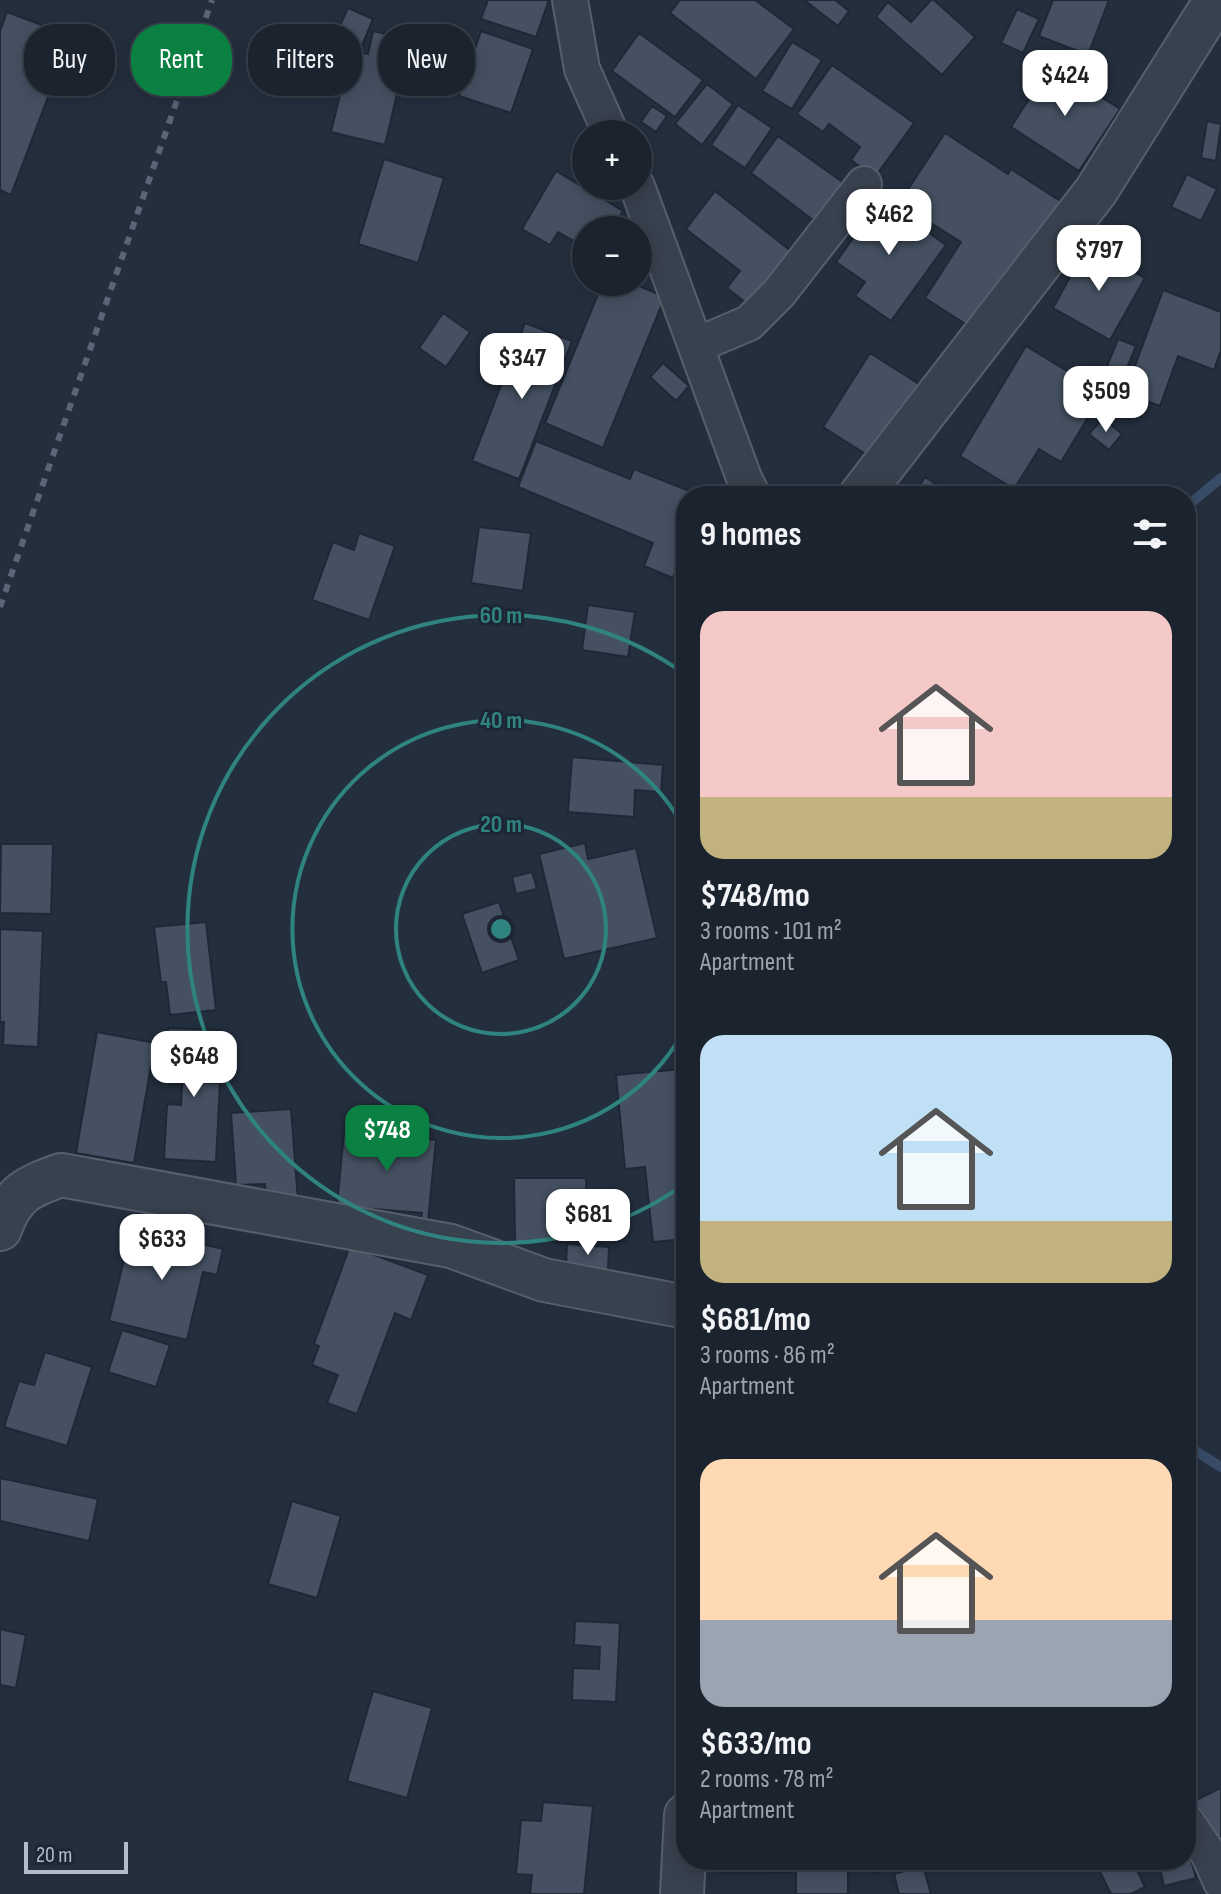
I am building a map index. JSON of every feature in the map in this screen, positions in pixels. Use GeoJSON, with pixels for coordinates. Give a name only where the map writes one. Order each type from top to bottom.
{"type":"FeatureCollection","features":[{"type":"Feature","properties":{"kind":"street"},"geometry":{"type":"LineString","coordinates":[[570,0],[582,69],[605,120]]}},
{"type":"Feature","properties":{"kind":"street"},"geometry":{"type":"LineString","coordinates":[[868,486],[1096,191],[1216,0]]}},
{"type":"Feature","properties":{"kind":"street"},"geometry":{"type":"LineString","coordinates":[[697,345],[749,323],[779,293],[864,184]]}},
{"type":"Feature","properties":{"kind":"street"},"geometry":{"type":"LineString","coordinates":[[642,200],[748,486]]}},
{"type":"Feature","properties":{"kind":"street"},"geometry":{"type":"LineString","coordinates":[[0,1229],[6,1213],[28,1186],[61,1175],[451,1246],[544,1280],[676,1305]]}},
{"type":"Feature","properties":{"kind":"street"},"geometry":{"type":"LineString","coordinates":[[1196,1836],[1221,1882]]}},
{"type":"Feature","properties":{"kind":"street"},"geometry":{"type":"LineString","coordinates":[[682,1894],[683,1870]]}},
{"type":"Feature","properties":{"kind":"building"},"geometry":{"type":"Polygon","coordinates":[[[488,0],[549,0],[536,37],[481,19],[488,0]]]}},
{"type":"Feature","properties":{"kind":"building"},"geometry":{"type":"Polygon","coordinates":[[[680,0],[755,0],[794,29],[756,79],[670,13],[680,0]]]}},
{"type":"Feature","properties":{"kind":"building"},"geometry":{"type":"Polygon","coordinates":[[[804,0],[835,0],[849,11],[838,26],[804,0]]]}},
{"type":"Feature","properties":{"kind":"building"},"geometry":{"type":"Polygon","coordinates":[[[931,0],[975,37],[942,75],[876,17],[888,2],[911,22],[931,0]]]}},
{"type":"Feature","properties":{"kind":"building"},"geometry":{"type":"Polygon","coordinates":[[[1053,0],[1109,0],[1088,55],[1039,36],[1053,0]]]}},
{"type":"Feature","properties":{"kind":"building"},"geometry":{"type":"Polygon","coordinates":[[[348,8],[373,19],[362,46],[362,24],[341,24],[348,8]]]}},
{"type":"Feature","properties":{"kind":"building"},"geometry":{"type":"Polygon","coordinates":[[[1017,9],[1039,19],[1023,53],[1001,43],[1017,9]]]}},
{"type":"Feature","properties":{"kind":"building"},"geometry":{"type":"Polygon","coordinates":[[[7,12],[39,24],[24,24],[24,96],[48,96],[11,195],[0,190],[0,31],[7,12]]]}},
{"type":"Feature","properties":{"kind":"building"},"geometry":{"type":"Polygon","coordinates":[[[373,31],[378,32],[378,96],[397,96],[385,145],[331,132],[340,96],[362,96],[362,53],[368,54],[373,31]]]}},
{"type":"Feature","properties":{"kind":"building"},"geometry":{"type":"Polygon","coordinates":[[[481,31],[533,49],[511,113],[459,96],[475,96],[475,49],[481,31]]]}},
{"type":"Feature","properties":{"kind":"building"},"geometry":{"type":"Polygon","coordinates":[[[639,33],[703,80],[675,117],[612,71],[639,33]]]}},
{"type":"Feature","properties":{"kind":"building"},"geometry":{"type":"Polygon","coordinates":[[[792,42],[822,60],[792,109],[762,91],[792,42]]]}},
{"type":"Feature","properties":{"kind":"building"},"geometry":{"type":"Polygon","coordinates":[[[832,65],[914,123],[875,177],[851,160],[860,147],[829,124],[823,132],[797,114],[832,65]]]}},
{"type":"Feature","properties":{"kind":"building"},"geometry":{"type":"Polygon","coordinates":[[[1051,65],[1120,109],[1079,171],[1011,127],[1051,65]]]}},
{"type":"Feature","properties":{"kind":"building"},"geometry":{"type":"Polygon","coordinates":[[[707,84],[733,104],[702,145],[675,124],[707,84]]]}},
{"type":"Feature","properties":{"kind":"building"},"geometry":{"type":"Polygon","coordinates":[[[738,105],[772,128],[745,168],[711,145],[738,105]]]}},
{"type":"Feature","properties":{"kind":"building"},"geometry":{"type":"Polygon","coordinates":[[[652,106],[667,116],[656,132],[652,129],[652,120],[642,120],[652,106]]]}},
{"type":"Feature","properties":{"kind":"building"},"geometry":{"type":"Polygon","coordinates":[[[1207,121],[1221,124],[1216,161],[1201,158],[1207,121]]]}},
{"type":"Feature","properties":{"kind":"building"},"geometry":{"type":"Polygon","coordinates":[[[945,133],[1008,174],[1011,169],[1068,206],[984,336],[925,298],[961,242],[899,203],[945,133]]]}},
{"type":"Feature","properties":{"kind":"building"},"geometry":{"type":"Polygon","coordinates":[[[778,136],[855,191],[826,230],[751,173],[778,136]]]}},
{"type":"Feature","properties":{"kind":"building"},"geometry":{"type":"Polygon","coordinates":[[[384,159],[444,178],[418,263],[358,244],[384,159]]]}},
{"type":"Feature","properties":{"kind":"building"},"geometry":{"type":"Polygon","coordinates":[[[556,171],[572,181],[572,200],[605,200],[623,211],[620,216],[572,216],[572,240],[558,232],[550,245],[522,229],[556,171]]]}},
{"type":"Feature","properties":{"kind":"building"},"geometry":{"type":"Polygon","coordinates":[[[1187,174],[1217,189],[1201,221],[1171,207],[1187,174]]]}},
{"type":"Feature","properties":{"kind":"building"},"geometry":{"type":"Polygon","coordinates":[[[715,191],[796,255],[754,309],[727,288],[740,271],[686,229],[715,191]]]}},
{"type":"Feature","properties":{"kind":"building"},"geometry":{"type":"Polygon","coordinates":[[[878,196],[946,245],[891,321],[855,296],[865,282],[836,262],[878,196]]]}},
{"type":"Feature","properties":{"kind":"building"},"geometry":{"type":"Polygon","coordinates":[[[1087,246],[1145,278],[1110,340],[1053,308],[1087,246]]]}},
{"type":"Feature","properties":{"kind":"building"},"geometry":{"type":"Polygon","coordinates":[[[1163,290],[1221,312],[1221,350],[1214,370],[1178,356],[1160,406],[1125,393],[1163,290]]]}},
{"type":"Feature","properties":{"kind":"building"},"geometry":{"type":"Polygon","coordinates":[[[652,291],[665,297],[603,448],[545,423],[597,296],[652,296],[652,291]]]}},
{"type":"Feature","properties":{"kind":"building"},"geometry":{"type":"Polygon","coordinates":[[[443,313],[470,332],[446,367],[419,348],[443,313]]]}},
{"type":"Feature","properties":{"kind":"building"},"geometry":{"type":"Polygon","coordinates":[[[525,323],[572,341],[519,479],[472,461],[525,323]]]}},
{"type":"Feature","properties":{"kind":"building"},"geometry":{"type":"Polygon","coordinates":[[[1118,339],[1136,346],[1125,373],[1107,366],[1118,339]]]}},
{"type":"Feature","properties":{"kind":"building"},"geometry":{"type":"Polygon","coordinates":[[[1026,346],[1103,393],[1061,462],[1039,449],[1016,486],[1009,486],[960,456],[1026,346]]]}},
{"type":"Feature","properties":{"kind":"building"},"geometry":{"type":"Polygon","coordinates":[[[870,353],[922,386],[875,460],[823,427],[870,353]]]}},
{"type":"Feature","properties":{"kind":"building"},"geometry":{"type":"Polygon","coordinates":[[[663,363],[689,386],[676,401],[650,377],[663,363]]]}},
{"type":"Feature","properties":{"kind":"building"},"geometry":{"type":"Polygon","coordinates":[[[1103,418],[1122,434],[1109,450],[1089,434],[1103,418]]]}},
{"type":"Feature","properties":{"kind":"building"},"geometry":{"type":"Polygon","coordinates":[[[536,441],[630,479],[634,469],[677,486],[676,570],[673,578],[644,566],[653,543],[518,487],[536,441]]]}},
{"type":"Feature","properties":{"kind":"building"},"geometry":{"type":"Polygon","coordinates":[[[925,477],[939,486],[919,486],[925,477]]]}},
{"type":"Feature","properties":{"kind":"building"},"geometry":{"type":"Polygon","coordinates":[[[479,527],[531,533],[523,591],[471,583],[479,527]]]}},
{"type":"Feature","properties":{"kind":"building"},"geometry":{"type":"Polygon","coordinates":[[[359,533],[395,546],[369,620],[312,600],[333,542],[354,550],[359,533]]]}},
{"type":"Feature","properties":{"kind":"building"},"geometry":{"type":"Polygon","coordinates":[[[588,605],[635,612],[628,657],[582,650],[588,605]]]}},
{"type":"Feature","properties":{"kind":"building"},"geometry":{"type":"Polygon","coordinates":[[[572,757],[663,765],[661,792],[635,790],[634,817],[568,812],[572,757]]]}},
{"type":"Feature","properties":{"kind":"building"},"geometry":{"type":"Polygon","coordinates":[[[585,843],[588,859],[636,848],[657,938],[564,959],[539,854],[585,843]]]}},
{"type":"Feature","properties":{"kind":"building"},"geometry":{"type":"Polygon","coordinates":[[[1,844],[53,844],[51,914],[0,913],[1,844]]]}},
{"type":"Feature","properties":{"kind":"building"},"geometry":{"type":"Polygon","coordinates":[[[532,872],[537,889],[516,894],[512,877],[532,872]]]}},
{"type":"Feature","properties":{"kind":"building"},"geometry":{"type":"Polygon","coordinates":[[[499,902],[519,960],[482,973],[462,914],[499,902]]]}},
{"type":"Feature","properties":{"kind":"building"},"geometry":{"type":"Polygon","coordinates":[[[206,922],[216,1010],[170,1015],[166,982],[161,982],[154,927],[206,922]]]}},
{"type":"Feature","properties":{"kind":"building"},"geometry":{"type":"Polygon","coordinates":[[[0,929],[43,931],[38,1047],[3,1045],[4,1022],[0,1022],[0,929]]]}},
{"type":"Feature","properties":{"kind":"building"},"geometry":{"type":"Polygon","coordinates":[[[168,1028],[220,1030],[219,1056],[203,1056],[202,1082],[220,1083],[216,1162],[164,1159],[167,1104],[181,1105],[184,1055],[167,1053],[168,1028]]]}},
{"type":"Feature","properties":{"kind":"building"},"geometry":{"type":"Polygon","coordinates":[[[97,1032],[155,1043],[134,1163],[76,1153],[97,1032]]]}},
{"type":"Feature","properties":{"kind":"building"},"geometry":{"type":"Polygon","coordinates":[[[676,1070],[676,1240],[653,1242],[645,1167],[625,1169],[616,1075],[676,1070]]]}},
{"type":"Feature","properties":{"kind":"building"},"geometry":{"type":"Polygon","coordinates":[[[291,1109],[298,1200],[266,1202],[265,1184],[236,1185],[231,1113],[291,1109]]]}},
{"type":"Feature","properties":{"kind":"building"},"geometry":{"type":"Polygon","coordinates":[[[344,1132],[436,1140],[428,1221],[421,1221],[422,1213],[337,1206],[344,1132]]]}},
{"type":"Feature","properties":{"kind":"building"},"geometry":{"type":"Polygon","coordinates":[[[514,1178],[586,1178],[587,1241],[515,1242],[514,1178]]]}},
{"type":"Feature","properties":{"kind":"building"},"geometry":{"type":"Polygon","coordinates":[[[132,1227],[223,1249],[217,1275],[203,1272],[187,1340],[109,1321],[132,1227]]]}},
{"type":"Feature","properties":{"kind":"building"},"geometry":{"type":"Polygon","coordinates":[[[567,1244],[609,1247],[608,1270],[566,1267],[567,1244]]]}},
{"type":"Feature","properties":{"kind":"building"},"geometry":{"type":"Polygon","coordinates":[[[350,1246],[428,1275],[411,1320],[395,1313],[357,1414],[327,1403],[338,1375],[312,1365],[319,1346],[314,1344],[350,1246]]]}},
{"type":"Feature","properties":{"kind":"building"},"geometry":{"type":"Polygon","coordinates":[[[122,1330],[170,1345],[156,1387],[108,1372],[122,1330]]]}},
{"type":"Feature","properties":{"kind":"building"},"geometry":{"type":"Polygon","coordinates":[[[45,1352],[92,1367],[67,1446],[4,1427],[19,1381],[34,1385],[45,1352]]]}},
{"type":"Feature","properties":{"kind":"building"},"geometry":{"type":"Polygon","coordinates":[[[0,1478],[98,1499],[89,1541],[0,1521],[0,1478]]]}},
{"type":"Feature","properties":{"kind":"building"},"geometry":{"type":"Polygon","coordinates":[[[292,1501],[341,1516],[317,1598],[268,1584],[292,1501]]]}},
{"type":"Feature","properties":{"kind":"building"},"geometry":{"type":"Polygon","coordinates":[[[575,1621],[620,1623],[616,1702],[572,1700],[573,1668],[599,1669],[600,1647],[574,1645],[575,1621]]]}},
{"type":"Feature","properties":{"kind":"building"},"geometry":{"type":"Polygon","coordinates":[[[0,1629],[26,1635],[16,1688],[0,1685],[0,1629]]]}},
{"type":"Feature","properties":{"kind":"building"},"geometry":{"type":"Polygon","coordinates":[[[373,1691],[432,1708],[407,1798],[347,1781],[373,1691]]]}},
{"type":"Feature","properties":{"kind":"building"},"geometry":{"type":"Polygon","coordinates":[[[1221,1788],[1221,1862],[1196,1810],[1196,1800],[1221,1788]]]}},
{"type":"Feature","properties":{"kind":"building"},"geometry":{"type":"Polygon","coordinates":[[[543,1802],[593,1806],[584,1894],[530,1894],[532,1875],[516,1874],[521,1820],[541,1821],[543,1802]]]}},
{"type":"Feature","properties":{"kind":"building"},"geometry":{"type":"Polygon","coordinates":[[[722,1870],[848,1870],[848,1894],[796,1894],[796,1872],[722,1873],[722,1870]]]}},
{"type":"Feature","properties":{"kind":"building"},"geometry":{"type":"Polygon","coordinates":[[[924,1870],[931,1894],[899,1894],[894,1874],[924,1870]]]}},
{"type":"Feature","properties":{"kind":"building"},"geometry":{"type":"Polygon","coordinates":[[[1099,1870],[1137,1870],[1145,1887],[1131,1894],[1111,1894],[1099,1870]]]}},
{"type":"Feature","properties":{"kind":"building"},"geometry":{"type":"Polygon","coordinates":[[[1160,1870],[1194,1870],[1196,1878],[1164,1886],[1160,1870]]]}},
{"type":"Feature","properties":{"kind":"waterway"},"geometry":{"type":"LineString","coordinates":[[1196,499],[1221,478]]}},
{"type":"Feature","properties":{"kind":"waterway"},"geometry":{"type":"LineString","coordinates":[[1196,1451],[1221,1467]]}},
{"type":"Feature","properties":{"kind":"railway"},"geometry":{"type":"LineString","coordinates":[[0,607],[212,0]]}}]}
